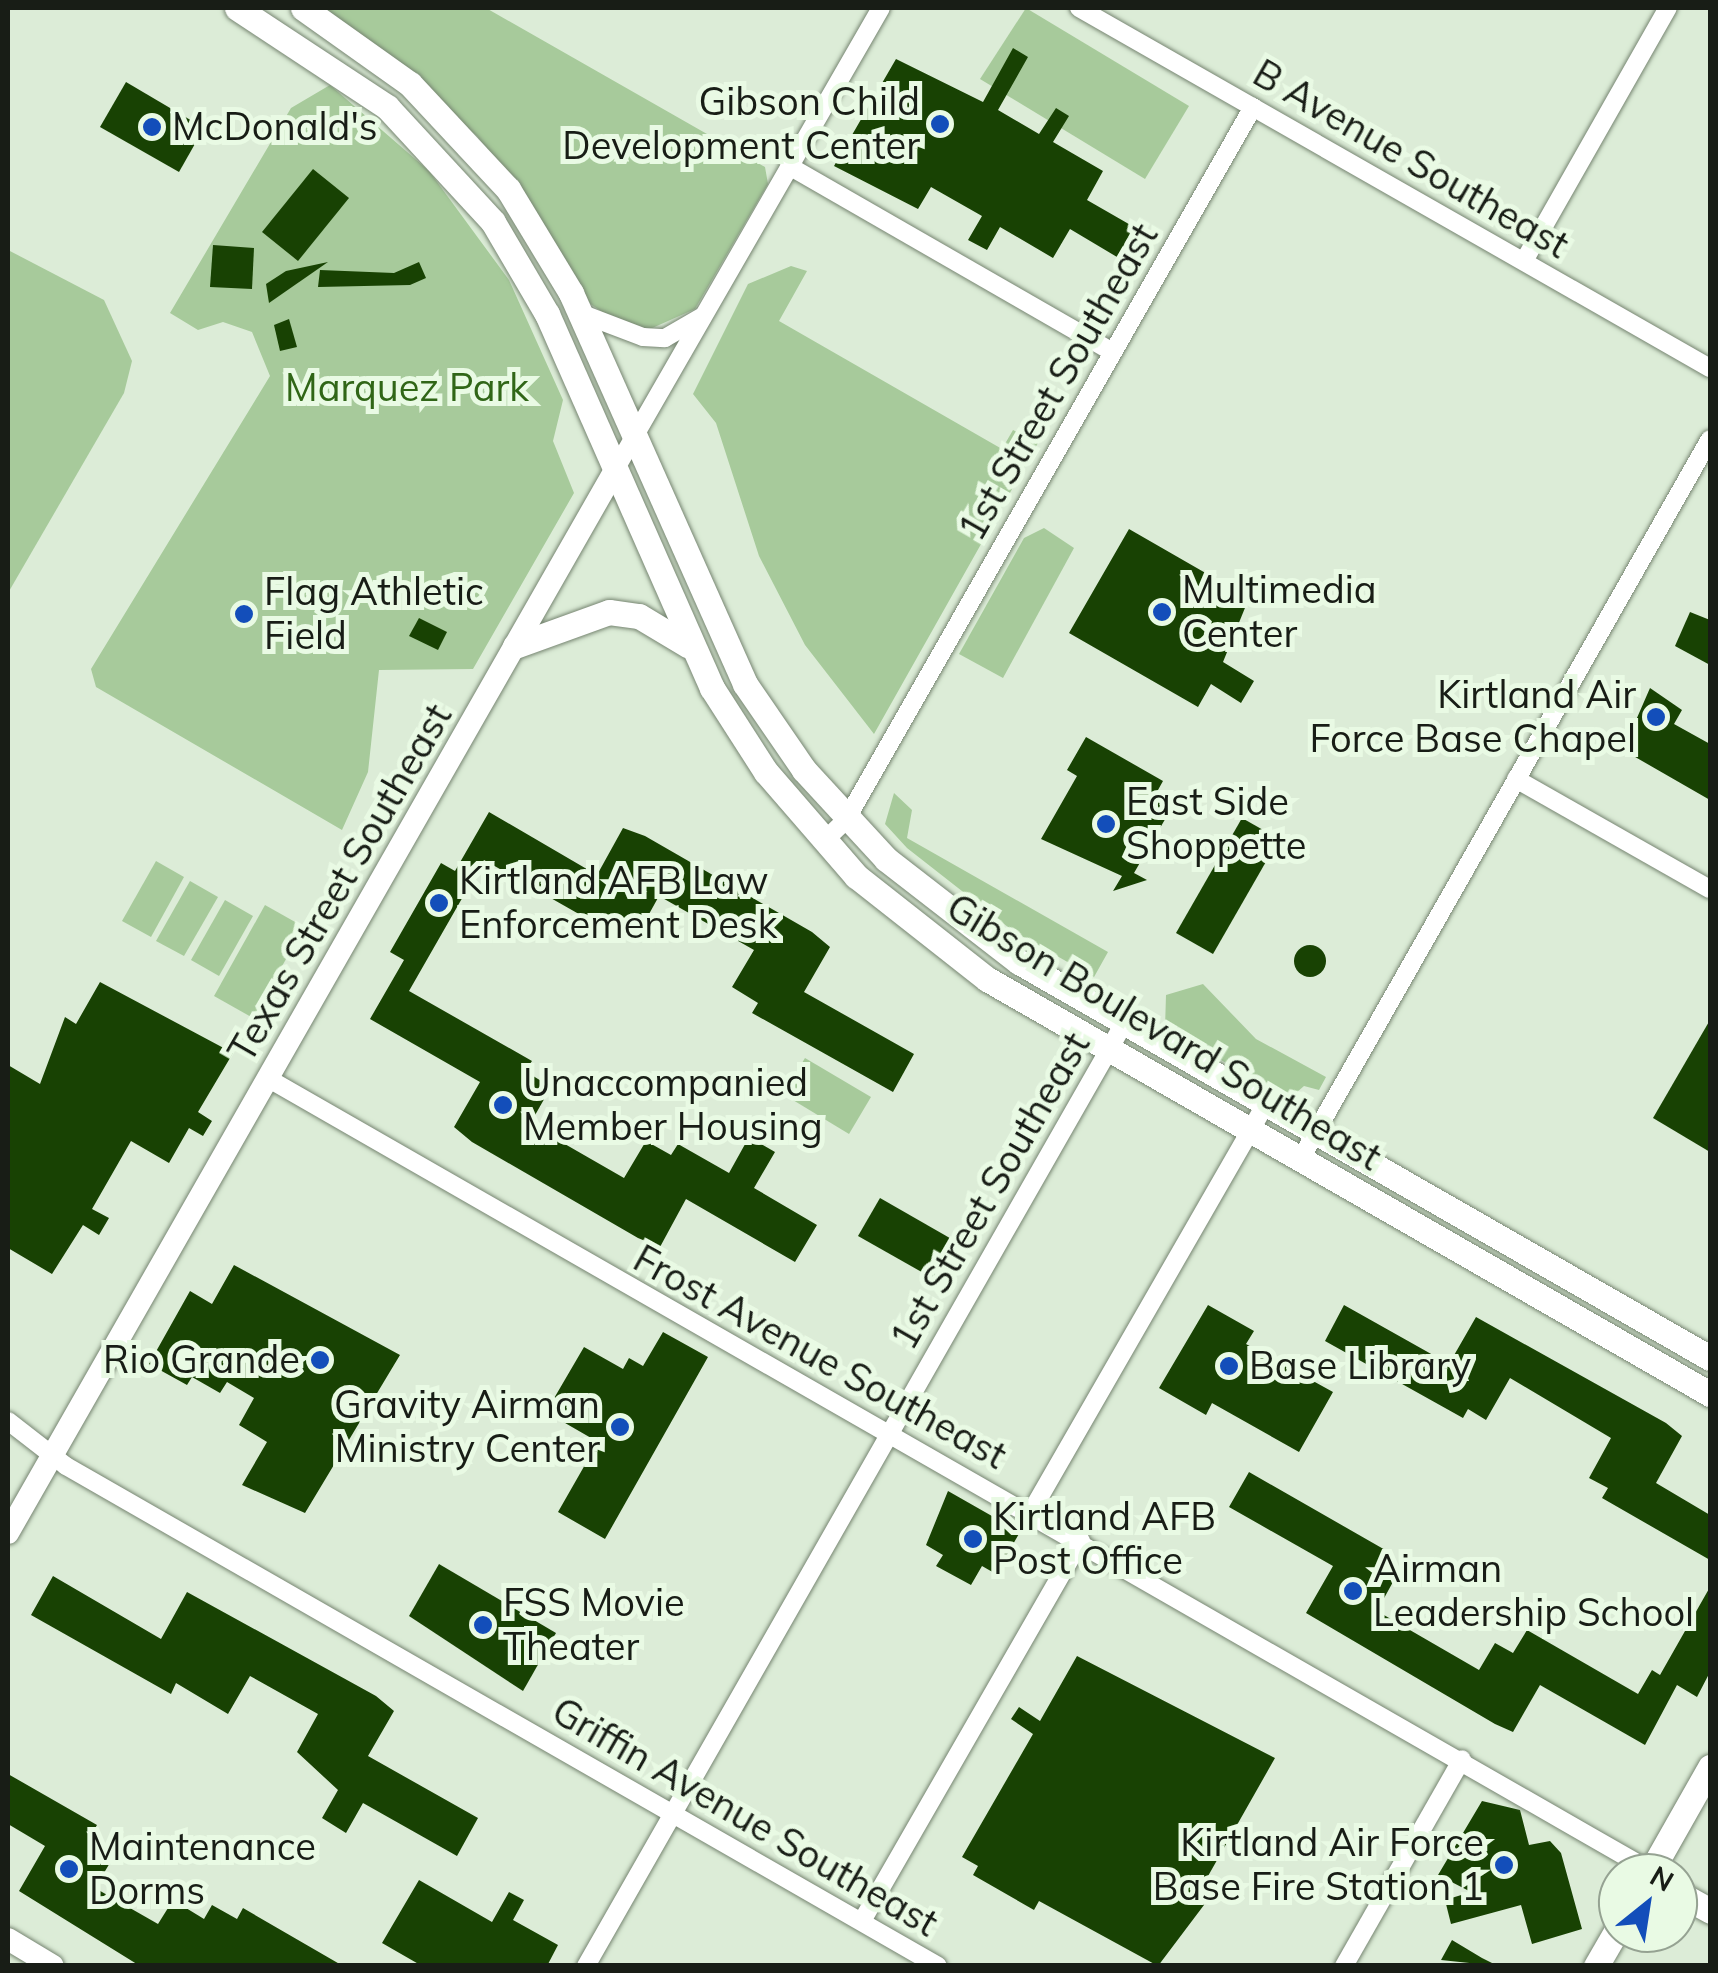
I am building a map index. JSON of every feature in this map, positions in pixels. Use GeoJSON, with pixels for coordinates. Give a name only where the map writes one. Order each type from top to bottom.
{"type":"FeatureCollection","features":[{"type":"Feature","properties":{"kind":"main road","name":"Gibson Boulevard Southeast"},"geometry":{"type":"LineString","coordinates":[[238,8],[340,71],[457,178],[522,267],[691,647],[766,772],[824,842],[944,950],[1108,1051],[1710,1394]]}},
{"type":"Feature","properties":{"kind":"main road","name":"Gibson Boulevard Southeast"},"geometry":{"type":"LineString","coordinates":[[303,8],[410,84],[476,152],[536,230],[579,312],[745,684],[846,820],[971,931],[1124,1023],[1710,1358]]}},
{"type":"Feature","properties":{"kind":"main road"},"geometry":{"type":"LineString","coordinates":[[515,646],[608,612],[639,616],[691,647]]}},
{"type":"Feature","properties":{"kind":"main road"},"geometry":{"type":"LineString","coordinates":[[1662,1853],[1710,1767]]}},
{"type":"Feature","properties":{"kind":"street","name":"Texas Street Southeast"},"geometry":{"type":"LineString","coordinates":[[8,1533],[882,8]]}},
{"type":"Feature","properties":{"kind":"street","name":"B Avenue Southeast"},"geometry":{"type":"LineString","coordinates":[[1079,8],[1710,368]]}},
{"type":"Feature","properties":{"kind":"street"},"geometry":{"type":"LineString","coordinates":[[1524,260],[1668,8]]}},
{"type":"Feature","properties":{"kind":"street","name":"1st Street Southeast"},"geometry":{"type":"LineString","coordinates":[[824,842],[846,820],[1253,107]]}},
{"type":"Feature","properties":{"kind":"street"},"geometry":{"type":"LineString","coordinates":[[789,166],[1112,352]]}},
{"type":"Feature","properties":{"kind":"street"},"geometry":{"type":"LineString","coordinates":[[579,312],[644,337],[665,338],[703,316]]}},
{"type":"Feature","properties":{"kind":"street"},"geometry":{"type":"LineString","coordinates":[[1300,1160],[1710,440]]}},
{"type":"Feature","properties":{"kind":"street"},"geometry":{"type":"LineString","coordinates":[[1516,779],[1710,889]]}},
{"type":"Feature","properties":{"kind":"street","name":"1st Street Southeast"},"geometry":{"type":"LineString","coordinates":[[586,1966],[1124,1023]]}},
{"type":"Feature","properties":{"kind":"street","name":"Frost Avenue Southeast"},"geometry":{"type":"LineString","coordinates":[[269,1080],[1081,1540],[1619,1853]]}},
{"type":"Feature","properties":{"kind":"street"},"geometry":{"type":"LineString","coordinates":[[1031,1512],[1266,1103]]}},
{"type":"Feature","properties":{"kind":"street","name":"Griffin Avenue Southeast"},"geometry":{"type":"LineString","coordinates":[[8,1422],[52,1455],[938,1966]]}},
{"type":"Feature","properties":{"kind":"street"},"geometry":{"type":"LineString","coordinates":[[862,1922],[1081,1540]]}},
{"type":"Feature","properties":{"kind":"street"},"geometry":{"type":"LineString","coordinates":[[1344,1966],[1462,1759]]}},
{"type":"Feature","properties":{"kind":"street"},"geometry":{"type":"LineString","coordinates":[[8,1939],[53,1966]]}},
{"type":"Feature","properties":{"kind":"green space"},"geometry":{"type":"Polygon","coordinates":[[[320,8],[486,8],[765,167],[768,184],[695,309],[650,329],[626,328],[589,303],[539,216],[477,136],[320,8]]]}},
{"type":"Feature","properties":{"kind":"green space"},"geometry":{"type":"Polygon","coordinates":[[[1026,8],[1189,106],[1145,179],[980,79],[1026,8]]]}},
{"type":"Feature","properties":{"kind":"green space","name":"Marquez Park"},"geometry":{"type":"Polygon","coordinates":[[[330,85],[429,171],[509,280],[563,400],[553,441],[574,493],[473,669],[379,670],[368,772],[342,830],[96,687],[91,669],[270,376],[252,332],[223,322],[198,330],[170,313],[291,108],[330,85]]]}},
{"type":"Feature","properties":{"kind":"green space"},"geometry":{"type":"Polygon","coordinates":[[[8,250],[104,300],[132,361],[124,393],[8,593],[8,250]]]}},
{"type":"Feature","properties":{"kind":"green space"},"geometry":{"type":"Polygon","coordinates":[[[791,266],[807,271],[779,321],[1002,449],[1013,430],[1038,443],[874,734],[805,645],[759,556],[716,423],[693,394],[748,284],[791,266]]]}},
{"type":"Feature","properties":{"kind":"green space"},"geometry":{"type":"Polygon","coordinates":[[[1044,528],[1074,548],[1003,678],[959,654],[1024,538],[1044,528]]]}},
{"type":"Feature","properties":{"kind":"green space"},"geometry":{"type":"Polygon","coordinates":[[[894,793],[912,810],[907,838],[1108,952],[1094,977],[1013,931],[907,848],[885,824],[894,793]]]}},
{"type":"Feature","properties":{"kind":"green space"},"geometry":{"type":"Polygon","coordinates":[[[156,861],[184,877],[151,937],[122,921],[156,861]]]}},
{"type":"Feature","properties":{"kind":"green space"},"geometry":{"type":"Polygon","coordinates":[[[190,881],[218,897],[184,956],[156,941],[190,881]]]}},
{"type":"Feature","properties":{"kind":"green space"},"geometry":{"type":"Polygon","coordinates":[[[225,900],[253,916],[219,976],[191,960],[225,900]]]}},
{"type":"Feature","properties":{"kind":"green space"},"geometry":{"type":"Polygon","coordinates":[[[265,905],[304,927],[253,1018],[214,996],[265,905]]]}},
{"type":"Feature","properties":{"kind":"green space"},"geometry":{"type":"Polygon","coordinates":[[[1203,984],[1256,1039],[1326,1077],[1319,1090],[1304,1086],[1289,1099],[1165,1028],[1166,995],[1203,984]]]}},
{"type":"Feature","properties":{"kind":"green space"},"geometry":{"type":"Polygon","coordinates":[[[805,1058],[871,1097],[849,1134],[783,1094],[805,1058]]]}},
{"type":"Feature","properties":{"kind":"building","name":"Gibson Child Development Center"},"geometry":{"type":"Polygon","coordinates":[[[1013,48],[1028,57],[998,110],[1039,134],[1056,108],[1069,116],[1053,142],[1103,171],[1087,200],[1134,227],[1117,257],[1070,229],[1053,258],[1000,227],[987,250],[968,240],[982,216],[931,187],[918,209],[834,166],[896,59],[983,102],[1013,48]]]}},
{"type":"Feature","properties":{"kind":"building","name":"McDonald's"},"geometry":{"type":"Polygon","coordinates":[[[126,82],[204,128],[179,172],[100,127],[126,82]]]}},
{"type":"Feature","properties":{"kind":"building"},"geometry":{"type":"Polygon","coordinates":[[[313,169],[349,198],[298,261],[262,232],[313,169]]]}},
{"type":"Feature","properties":{"kind":"building"},"geometry":{"type":"Polygon","coordinates":[[[213,245],[254,248],[252,289],[210,287],[213,245]]]}},
{"type":"Feature","properties":{"kind":"building"},"geometry":{"type":"Polygon","coordinates":[[[328,262],[269,303],[266,284],[286,271],[328,262]]]}},
{"type":"Feature","properties":{"kind":"building"},"geometry":{"type":"Polygon","coordinates":[[[419,262],[426,278],[410,285],[318,287],[320,270],[394,273],[419,262]]]}},
{"type":"Feature","properties":{"kind":"building"},"geometry":{"type":"Polygon","coordinates":[[[289,319],[297,347],[280,351],[274,325],[289,319]]]}},
{"type":"Feature","properties":{"kind":"building","name":"Multimedia Center"},"geometry":{"type":"Polygon","coordinates":[[[1129,529],[1249,598],[1223,662],[1254,681],[1241,703],[1211,684],[1198,707],[1069,633],[1129,529]]]}},
{"type":"Feature","properties":{"kind":"building"},"geometry":{"type":"Polygon","coordinates":[[[1690,612],[1710,620],[1710,665],[1675,646],[1690,612]]]}},
{"type":"Feature","properties":{"kind":"building"},"geometry":{"type":"Polygon","coordinates":[[[419,618],[447,632],[438,650],[409,636],[419,618]]]}},
{"type":"Feature","properties":{"kind":"building","name":"Kirtland Air Force Base Chapel"},"geometry":{"type":"Polygon","coordinates":[[[1650,688],[1682,710],[1674,724],[1710,744],[1710,800],[1623,750],[1650,688]]]}},
{"type":"Feature","properties":{"kind":"building","name":"East Side Shoppette"},"geometry":{"type":"Polygon","coordinates":[[[1086,737],[1163,781],[1153,799],[1171,809],[1134,873],[1147,880],[1113,891],[1122,876],[1041,839],[1077,776],[1067,770],[1086,737]]]}},
{"type":"Feature","properties":{"kind":"building"},"geometry":{"type":"Polygon","coordinates":[[[489,812],[597,875],[623,828],[645,836],[812,932],[830,947],[804,992],[914,1054],[893,1092],[752,1013],[758,1003],[732,987],[754,950],[659,896],[638,934],[612,919],[607,930],[484,860],[409,991],[532,1061],[525,1071],[551,1087],[530,1124],[624,1178],[646,1141],[671,1155],[678,1144],[729,1173],[749,1137],[775,1152],[754,1188],[817,1225],[795,1262],[686,1199],[660,1247],[638,1238],[472,1142],[454,1127],[480,1082],[370,1019],[404,960],[390,952],[441,863],[455,871],[489,812]]]}},
{"type":"Feature","properties":{"kind":"building"},"geometry":{"type":"Polygon","coordinates":[[[1242,818],[1279,839],[1213,954],[1176,933],[1242,818]]]}},
{"type":"Feature","properties":{"kind":"building"},"geometry":{"type":"Polygon","coordinates":[[[1310,945],[1321,950],[1326,961],[1321,972],[1310,977],[1299,972],[1294,961],[1299,950],[1310,945]]]}},
{"type":"Feature","properties":{"kind":"building"},"geometry":{"type":"Polygon","coordinates":[[[100,982],[233,1053],[198,1112],[212,1121],[203,1136],[189,1128],[169,1163],[131,1141],[92,1209],[109,1218],[99,1235],[83,1225],[52,1274],[8,1248],[8,1065],[40,1084],[65,1017],[76,1024],[100,982]]]}},
{"type":"Feature","properties":{"kind":"building"},"geometry":{"type":"Polygon","coordinates":[[[1710,1020],[1710,1152],[1653,1118],[1710,1020]]]}},
{"type":"Feature","properties":{"kind":"building"},"geometry":{"type":"Polygon","coordinates":[[[880,1198],[955,1241],[934,1279],[858,1236],[880,1198]]]}},
{"type":"Feature","properties":{"kind":"building","name":"Rio Grande"},"geometry":{"type":"Polygon","coordinates":[[[234,1265],[400,1355],[305,1513],[242,1485],[267,1442],[239,1425],[254,1398],[227,1382],[220,1393],[192,1377],[187,1385],[149,1364],[190,1291],[212,1304],[234,1265]]]}},
{"type":"Feature","properties":{"kind":"building","name":"Base Library"},"geometry":{"type":"Polygon","coordinates":[[[1208,1305],[1254,1331],[1246,1344],[1333,1392],[1299,1452],[1212,1403],[1206,1415],[1159,1388],[1208,1305]]]}},
{"type":"Feature","properties":{"kind":"building"},"geometry":{"type":"Polygon","coordinates":[[[1344,1305],[1449,1364],[1476,1317],[1666,1423],[1682,1436],[1656,1483],[1710,1515],[1710,1560],[1602,1498],[1608,1488],[1589,1478],[1611,1438],[1510,1378],[1486,1420],[1468,1409],[1463,1418],[1325,1341],[1344,1305]]]}},
{"type":"Feature","properties":{"kind":"building","name":"Gravity Airman Ministry Center"},"geometry":{"type":"Polygon","coordinates":[[[663,1332],[708,1357],[605,1539],[558,1512],[598,1442],[546,1412],[584,1347],[623,1369],[629,1358],[643,1366],[663,1332]]]}},
{"type":"Feature","properties":{"kind":"building","name":"Airman Leadership School"},"geometry":{"type":"Polygon","coordinates":[[[1249,1472],[1387,1551],[1381,1561],[1399,1571],[1377,1611],[1479,1670],[1495,1643],[1513,1653],[1527,1630],[1638,1694],[1652,1670],[1660,1675],[1710,1587],[1710,1672],[1697,1697],[1677,1685],[1645,1745],[1540,1685],[1513,1732],[1306,1613],[1333,1566],[1229,1507],[1249,1472]]]}},
{"type":"Feature","properties":{"kind":"building","name":"Kirtland AFB Post Office"},"geometry":{"type":"Polygon","coordinates":[[[948,1491],[1020,1532],[996,1574],[982,1566],[971,1585],[936,1566],[943,1555],[926,1545],[948,1491]]]}},
{"type":"Feature","properties":{"kind":"building","name":"FSS Movie Theater"},"geometry":{"type":"Polygon","coordinates":[[[439,1564],[556,1633],[523,1691],[409,1616],[439,1564]]]}},
{"type":"Feature","properties":{"kind":"building"},"geometry":{"type":"Polygon","coordinates":[[[53,1576],[161,1639],[187,1592],[376,1696],[394,1711],[368,1756],[478,1818],[457,1856],[363,1803],[346,1833],[322,1818],[338,1790],[297,1752],[318,1714],[250,1676],[228,1714],[176,1683],[171,1694],[31,1615],[53,1576]]]}},
{"type":"Feature","properties":{"kind":"building"},"geometry":{"type":"Polygon","coordinates":[[[1077,1656],[1275,1758],[1195,1899],[1204,1905],[1158,1966],[1039,1901],[1034,1910],[973,1875],[978,1866],[962,1857],[1033,1734],[1011,1719],[1019,1707],[1040,1721],[1077,1656]]]}},
{"type":"Feature","properties":{"kind":"building","name":"Maintenance Dorms"},"geometry":{"type":"Polygon","coordinates":[[[8,1774],[97,1825],[91,1835],[117,1851],[95,1888],[158,1924],[173,1900],[204,1919],[212,1905],[237,1919],[243,1908],[343,1966],[140,1966],[19,1891],[45,1846],[8,1824],[8,1774]]]}},
{"type":"Feature","properties":{"kind":"building","name":"Kirtland Air Force Base Fire Station 1"},"geometry":{"type":"Polygon","coordinates":[[[1482,1801],[1520,1810],[1529,1845],[1550,1841],[1561,1853],[1582,1929],[1532,1944],[1521,1905],[1451,1924],[1445,1900],[1471,1892],[1438,1875],[1482,1801]]]}},
{"type":"Feature","properties":{"kind":"building"},"geometry":{"type":"Polygon","coordinates":[[[419,1880],[492,1922],[509,1892],[524,1900],[513,1920],[558,1945],[547,1966],[422,1966],[382,1943],[419,1880]]]}},
{"type":"Feature","properties":{"kind":"building"},"geometry":{"type":"Polygon","coordinates":[[[1452,1940],[1482,1958],[1498,1966],[1441,1960],[1452,1940]]]}},
{"type":"Feature","properties":{"kind":"place","name":"Gibson Child Development Center"},"geometry":{"type":"Point","coordinates":[940,124]}},
{"type":"Feature","properties":{"kind":"place","name":"McDonald's"},"geometry":{"type":"Point","coordinates":[152,127]}},
{"type":"Feature","properties":{"kind":"place","name":"Multimedia Center"},"geometry":{"type":"Point","coordinates":[1162,612]}},
{"type":"Feature","properties":{"kind":"place","name":"Flag Athletic Field"},"geometry":{"type":"Point","coordinates":[244,614]}},
{"type":"Feature","properties":{"kind":"place","name":"Kirtland Air Force Base Chapel"},"geometry":{"type":"Point","coordinates":[1656,717]}},
{"type":"Feature","properties":{"kind":"place","name":"East Side Shoppette"},"geometry":{"type":"Point","coordinates":[1106,824]}},
{"type":"Feature","properties":{"kind":"place","name":"Kirtland AFB Law Enforcement Desk"},"geometry":{"type":"Point","coordinates":[439,903]}},
{"type":"Feature","properties":{"kind":"place","name":"Unaccompanied Member Housing"},"geometry":{"type":"Point","coordinates":[503,1105]}},
{"type":"Feature","properties":{"kind":"place","name":"Rio Grande"},"geometry":{"type":"Point","coordinates":[320,1360]}},
{"type":"Feature","properties":{"kind":"place","name":"Base Library"},"geometry":{"type":"Point","coordinates":[1229,1366]}},
{"type":"Feature","properties":{"kind":"place","name":"Gravity Airman Ministry Center"},"geometry":{"type":"Point","coordinates":[620,1427]}},
{"type":"Feature","properties":{"kind":"place","name":"Kirtland AFB Post Office"},"geometry":{"type":"Point","coordinates":[973,1539]}},
{"type":"Feature","properties":{"kind":"place","name":"Airman Leadership School"},"geometry":{"type":"Point","coordinates":[1353,1591]}},
{"type":"Feature","properties":{"kind":"place","name":"FSS Movie Theater"},"geometry":{"type":"Point","coordinates":[483,1625]}},
{"type":"Feature","properties":{"kind":"place","name":"Kirtland Air Force Base Fire Station 1"},"geometry":{"type":"Point","coordinates":[1504,1865]}},
{"type":"Feature","properties":{"kind":"place","name":"Maintenance Dorms"},"geometry":{"type":"Point","coordinates":[69,1869]}}]}
